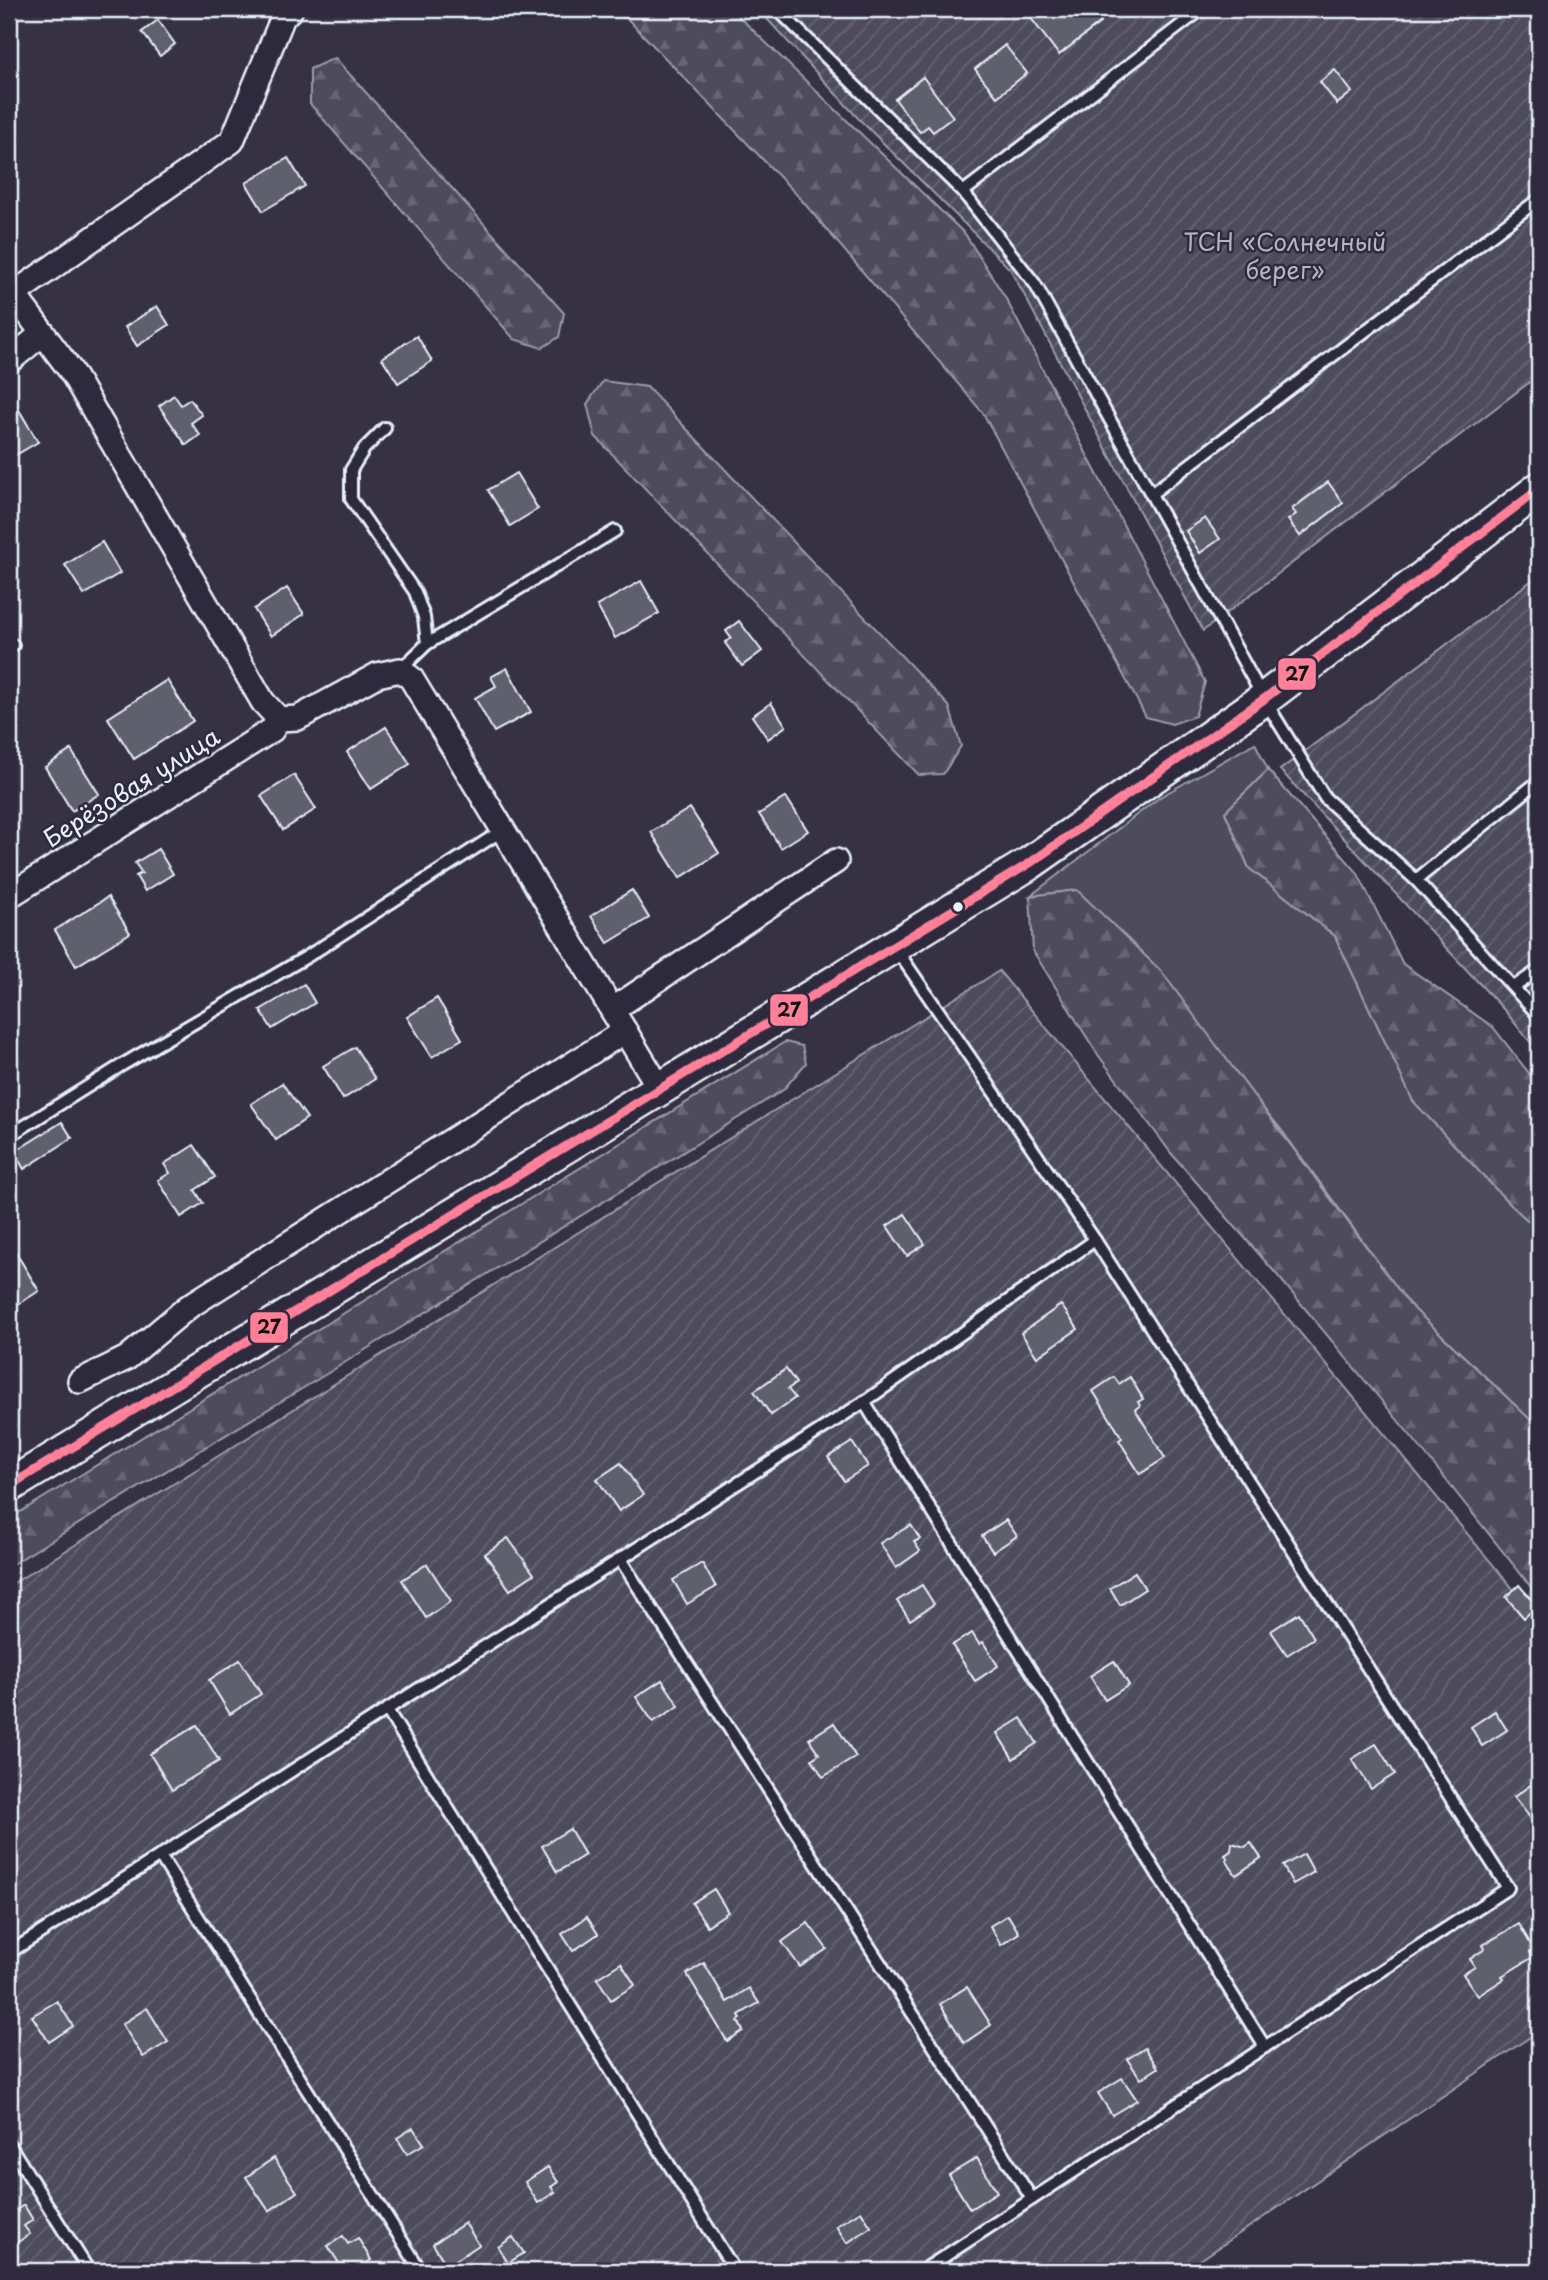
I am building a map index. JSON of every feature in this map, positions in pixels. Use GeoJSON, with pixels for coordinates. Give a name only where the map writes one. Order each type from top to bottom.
{"type":"FeatureCollection","features":[{"type":"Feature","properties":{"kind":"street"},"geometry":{"type":"LineString","coordinates":[[285,12],[232,141],[11,291],[71,371],[263,702],[279,719],[298,718],[377,675],[400,670],[411,678],[660,1089]]}},
{"type":"Feature","properties":{"kind":"street"},"geometry":{"type":"LineString","coordinates":[[9,361],[43,333]]}},
{"type":"Feature","properties":{"kind":"street"},"geometry":{"type":"LineString","coordinates":[[9,1486],[1030,863],[1264,699],[1539,489]]}},
{"type":"Feature","properties":{"kind":"street","name":"Берёзовая улица"},"geometry":{"type":"LineString","coordinates":[[9,897],[272,730],[279,719]]}},
{"type":"Feature","properties":{"kind":"street"},"geometry":{"type":"LineString","coordinates":[[612,1010],[836,861]]}},
{"type":"Feature","properties":{"kind":"street"},"geometry":{"type":"LineString","coordinates":[[80,1381],[127,1358],[188,1307],[625,1031]]}},
{"type":"Feature","properties":{"kind":"lane"},"geometry":{"type":"LineString","coordinates":[[777,9],[962,192],[1035,284],[1264,699],[1325,798],[1416,880],[1539,1016]]}},
{"type":"Feature","properties":{"kind":"lane"},"geometry":{"type":"LineString","coordinates":[[962,192],[1202,9]]}},
{"type":"Feature","properties":{"kind":"lane"},"geometry":{"type":"LineString","coordinates":[[1151,494],[1539,199]]}},
{"type":"Feature","properties":{"kind":"lane"},"geometry":{"type":"LineString","coordinates":[[385,428],[364,449],[351,470],[351,499],[415,592],[424,617],[427,644]]}},
{"type":"Feature","properties":{"kind":"lane"},"geometry":{"type":"LineString","coordinates":[[400,670],[427,644],[615,531]]}},
{"type":"Feature","properties":{"kind":"lane"},"geometry":{"type":"LineString","coordinates":[[1416,880],[1539,781]]}},
{"type":"Feature","properties":{"kind":"lane"},"geometry":{"type":"LineString","coordinates":[[9,1136],[122,1065],[308,956],[503,830]]}},
{"type":"Feature","properties":{"kind":"lane"},"geometry":{"type":"LineString","coordinates":[[894,947],[1096,1240],[1508,1888],[922,2271]]}},
{"type":"Feature","properties":{"kind":"lane"},"geometry":{"type":"LineString","coordinates":[[1514,987],[1539,970]]}},
{"type":"Feature","properties":{"kind":"lane"},"geometry":{"type":"LineString","coordinates":[[9,1953],[864,1402],[1096,1240]]}},
{"type":"Feature","properties":{"kind":"lane"},"geometry":{"type":"LineString","coordinates":[[864,1402],[1265,2046]]}},
{"type":"Feature","properties":{"kind":"lane"},"geometry":{"type":"LineString","coordinates":[[620,1559],[1032,2199]]}},
{"type":"Feature","properties":{"kind":"lane"},"geometry":{"type":"LineString","coordinates":[[387,1710],[735,2271]]}},
{"type":"Feature","properties":{"kind":"lane"},"geometry":{"type":"LineString","coordinates":[[160,1856],[421,2271]]}},
{"type":"Feature","properties":{"kind":"lane"},"geometry":{"type":"LineString","coordinates":[[9,2144],[89,2271]]}},
{"type":"Feature","properties":{"kind":"green space"},"geometry":{"type":"Polygon","coordinates":[[[618,9],[731,9],[965,234],[1005,297],[1205,682],[1195,716],[1172,724],[1146,717],[983,413],[799,197],[618,9]]]}},
{"type":"Feature","properties":{"kind":"green space","name":"ТСН «Солнечный берег»"},"geometry":{"type":"Polygon","coordinates":[[[758,9],[1539,9],[1539,375],[1203,631],[1011,270],[858,118],[758,9]]]}},
{"type":"Feature","properties":{"kind":"green space"},"geometry":{"type":"Polygon","coordinates":[[[335,58],[564,313],[559,337],[542,348],[514,339],[310,104],[310,69],[335,58]]]}},
{"type":"Feature","properties":{"kind":"green space"},"geometry":{"type":"Polygon","coordinates":[[[603,381],[647,387],[949,706],[961,746],[943,774],[919,775],[595,436],[587,404],[603,381]]]}},
{"type":"Feature","properties":{"kind":"green space"},"geometry":{"type":"Polygon","coordinates":[[[1539,575],[1539,1053],[1506,1012],[1280,770],[1539,575]]]}},
{"type":"Feature","properties":{"kind":"green space"},"geometry":{"type":"Polygon","coordinates":[[[1255,743],[1268,770],[1225,812],[1249,868],[1335,936],[1413,1101],[1539,1231],[1539,1428],[1409,1304],[1280,1128],[1077,890],[1030,896],[1160,797],[1255,743]]]}},
{"type":"Feature","properties":{"kind":"green space"},"geometry":{"type":"Polygon","coordinates":[[[1268,770],[1357,872],[1403,964],[1493,1027],[1539,1086],[1539,1231],[1413,1101],[1335,936],[1249,868],[1225,812],[1268,770]]]}},
{"type":"Feature","properties":{"kind":"green space"},"geometry":{"type":"Polygon","coordinates":[[[1077,890],[1161,971],[1409,1304],[1539,1428],[1539,1597],[1415,1441],[1278,1276],[1171,1153],[1096,1052],[1033,951],[1030,896],[1077,890]]]}},
{"type":"Feature","properties":{"kind":"green space"},"geometry":{"type":"Polygon","coordinates":[[[999,971],[1539,1620],[1539,2031],[1184,2271],[9,2271],[9,1586],[999,971]]]}},
{"type":"Feature","properties":{"kind":"green space"},"geometry":{"type":"Polygon","coordinates":[[[785,1042],[802,1046],[806,1063],[783,1090],[328,1373],[9,1566],[9,1519],[785,1042]]]}},
{"type":"Feature","properties":{"kind":"building"},"geometry":{"type":"Polygon","coordinates":[[[1024,9],[1091,9],[1101,22],[1059,55],[1024,9]]]}},
{"type":"Feature","properties":{"kind":"building"},"geometry":{"type":"Polygon","coordinates":[[[158,20],[175,44],[160,56],[142,32],[158,20]]]}},
{"type":"Feature","properties":{"kind":"building"},"geometry":{"type":"Polygon","coordinates":[[[1005,45],[1027,73],[997,97],[975,69],[1005,45]]]}},
{"type":"Feature","properties":{"kind":"building"},"geometry":{"type":"Polygon","coordinates":[[[1335,70],[1352,92],[1337,104],[1320,82],[1335,70]]]}},
{"type":"Feature","properties":{"kind":"building"},"geometry":{"type":"Polygon","coordinates":[[[923,77],[953,117],[933,132],[928,126],[920,132],[895,99],[923,77]]]}},
{"type":"Feature","properties":{"kind":"building"},"geometry":{"type":"Polygon","coordinates":[[[288,158],[305,186],[263,211],[246,183],[288,158]]]}},
{"type":"Feature","properties":{"kind":"building"},"geometry":{"type":"Polygon","coordinates":[[[157,306],[169,325],[137,346],[125,327],[157,306]]]}},
{"type":"Feature","properties":{"kind":"building"},"geometry":{"type":"Polygon","coordinates":[[[417,336],[432,361],[398,383],[382,358],[417,336]]]}},
{"type":"Feature","properties":{"kind":"building"},"geometry":{"type":"Polygon","coordinates":[[[9,393],[38,442],[9,459],[9,393]]]}},
{"type":"Feature","properties":{"kind":"building"},"geometry":{"type":"Polygon","coordinates":[[[174,395],[181,405],[190,399],[202,415],[191,423],[200,435],[186,445],[159,406],[174,395]]]}},
{"type":"Feature","properties":{"kind":"building"},"geometry":{"type":"Polygon","coordinates":[[[516,473],[538,509],[510,526],[488,490],[516,473]]]}},
{"type":"Feature","properties":{"kind":"building"},"geometry":{"type":"Polygon","coordinates":[[[1328,482],[1343,503],[1300,536],[1288,520],[1296,514],[1292,509],[1328,482]]]}},
{"type":"Feature","properties":{"kind":"building"},"geometry":{"type":"Polygon","coordinates":[[[1205,518],[1220,539],[1200,553],[1186,531],[1205,518]]]}},
{"type":"Feature","properties":{"kind":"building"},"geometry":{"type":"Polygon","coordinates":[[[102,542],[120,573],[84,595],[65,565],[102,542]]]}},
{"type":"Feature","properties":{"kind":"building"},"geometry":{"type":"Polygon","coordinates":[[[641,581],[659,613],[615,638],[597,606],[641,581]]]}},
{"type":"Feature","properties":{"kind":"building"},"geometry":{"type":"Polygon","coordinates":[[[287,588],[304,614],[271,636],[254,609],[287,588]]]}},
{"type":"Feature","properties":{"kind":"building"},"geometry":{"type":"Polygon","coordinates":[[[739,621],[762,651],[742,666],[725,643],[731,638],[726,631],[739,621]]]}},
{"type":"Feature","properties":{"kind":"building"},"geometry":{"type":"Polygon","coordinates":[[[507,668],[531,712],[494,732],[475,698],[496,686],[491,677],[507,668]]]}},
{"type":"Feature","properties":{"kind":"building"},"geometry":{"type":"Polygon","coordinates":[[[167,680],[193,721],[134,759],[108,718],[167,680]]]}},
{"type":"Feature","properties":{"kind":"building"},"geometry":{"type":"Polygon","coordinates":[[[771,703],[786,726],[768,739],[752,716],[771,703]]]}},
{"type":"Feature","properties":{"kind":"building"},"geometry":{"type":"Polygon","coordinates":[[[386,727],[410,764],[371,789],[347,752],[386,727]]]}},
{"type":"Feature","properties":{"kind":"building"},"geometry":{"type":"Polygon","coordinates":[[[71,750],[99,794],[72,811],[45,767],[71,750]]]}},
{"type":"Feature","properties":{"kind":"building"},"geometry":{"type":"Polygon","coordinates":[[[294,775],[316,809],[283,830],[261,796],[294,775]]]}},
{"type":"Feature","properties":{"kind":"building"},"geometry":{"type":"Polygon","coordinates":[[[786,797],[808,831],[781,848],[759,814],[786,797]]]}},
{"type":"Feature","properties":{"kind":"building"},"geometry":{"type":"Polygon","coordinates":[[[690,808],[719,853],[680,878],[651,832],[690,808]]]}},
{"type":"Feature","properties":{"kind":"building"},"geometry":{"type":"Polygon","coordinates":[[[158,849],[173,874],[145,891],[136,876],[142,873],[135,863],[158,849]]]}},
{"type":"Feature","properties":{"kind":"building"},"geometry":{"type":"Polygon","coordinates":[[[632,890],[649,918],[608,943],[591,916],[632,890]]]}},
{"type":"Feature","properties":{"kind":"building"},"geometry":{"type":"Polygon","coordinates":[[[108,897],[130,933],[76,966],[55,930],[108,897]]]}},
{"type":"Feature","properties":{"kind":"building"},"geometry":{"type":"Polygon","coordinates":[[[304,984],[315,1003],[272,1029],[260,1010],[304,984]]]}},
{"type":"Feature","properties":{"kind":"building"},"geometry":{"type":"Polygon","coordinates":[[[437,998],[462,1039],[432,1057],[407,1017],[437,998]]]}},
{"type":"Feature","properties":{"kind":"building"},"geometry":{"type":"Polygon","coordinates":[[[355,1047],[375,1079],[343,1099],[323,1066],[355,1047]]]}},
{"type":"Feature","properties":{"kind":"building"},"geometry":{"type":"Polygon","coordinates":[[[282,1083],[307,1118],[276,1140],[251,1104],[282,1083]]]}},
{"type":"Feature","properties":{"kind":"building"},"geometry":{"type":"Polygon","coordinates":[[[62,1122],[72,1138],[24,1169],[14,1152],[62,1122]]]}},
{"type":"Feature","properties":{"kind":"building"},"geometry":{"type":"Polygon","coordinates":[[[194,1145],[215,1177],[195,1190],[203,1203],[181,1217],[158,1180],[170,1173],[164,1164],[194,1145]]]}},
{"type":"Feature","properties":{"kind":"building"},"geometry":{"type":"Polygon","coordinates":[[[905,1214],[925,1244],[907,1256],[887,1226],[905,1214]]]}},
{"type":"Feature","properties":{"kind":"building"},"geometry":{"type":"Polygon","coordinates":[[[9,1241],[39,1291],[9,1310],[9,1241]]]}},
{"type":"Feature","properties":{"kind":"building"},"geometry":{"type":"Polygon","coordinates":[[[1061,1305],[1078,1329],[1037,1357],[1021,1333],[1061,1305]]]}},
{"type":"Feature","properties":{"kind":"building"},"geometry":{"type":"Polygon","coordinates":[[[786,1369],[796,1383],[788,1389],[795,1398],[771,1415],[754,1391],[786,1369]]]}},
{"type":"Feature","properties":{"kind":"building"},"geometry":{"type":"Polygon","coordinates":[[[1114,1377],[1119,1384],[1130,1377],[1143,1399],[1135,1409],[1165,1458],[1140,1474],[1093,1391],[1114,1377]]]}},
{"type":"Feature","properties":{"kind":"building"},"geometry":{"type":"Polygon","coordinates":[[[852,1442],[868,1466],[844,1481],[828,1457],[852,1442]]]}},
{"type":"Feature","properties":{"kind":"building"},"geometry":{"type":"Polygon","coordinates":[[[621,1463],[643,1495],[619,1511],[597,1479],[621,1463]]]}},
{"type":"Feature","properties":{"kind":"building"},"geometry":{"type":"Polygon","coordinates":[[[1006,1520],[1017,1536],[993,1552],[982,1536],[1006,1520]]]}},
{"type":"Feature","properties":{"kind":"building"},"geometry":{"type":"Polygon","coordinates":[[[911,1525],[920,1539],[914,1542],[920,1551],[896,1568],[880,1543],[911,1525]]]}},
{"type":"Feature","properties":{"kind":"building"},"geometry":{"type":"Polygon","coordinates":[[[508,1538],[534,1574],[510,1590],[485,1554],[508,1538]]]}},
{"type":"Feature","properties":{"kind":"building"},"geometry":{"type":"Polygon","coordinates":[[[702,1563],[716,1587],[687,1604],[673,1580],[702,1563]]]}},
{"type":"Feature","properties":{"kind":"building"},"geometry":{"type":"Polygon","coordinates":[[[427,1564],[451,1601],[426,1618],[402,1580],[427,1564]]]}},
{"type":"Feature","properties":{"kind":"building"},"geometry":{"type":"Polygon","coordinates":[[[1135,1572],[1145,1589],[1120,1605],[1110,1588],[1135,1572]]]}},
{"type":"Feature","properties":{"kind":"building"},"geometry":{"type":"Polygon","coordinates":[[[922,1585],[934,1604],[910,1620],[897,1601],[922,1585]]]}},
{"type":"Feature","properties":{"kind":"building"},"geometry":{"type":"Polygon","coordinates":[[[1519,1585],[1537,1606],[1524,1618],[1506,1597],[1519,1585]]]}},
{"type":"Feature","properties":{"kind":"building"},"geometry":{"type":"Polygon","coordinates":[[[1299,1613],[1314,1638],[1287,1655],[1271,1631],[1299,1613]]]}},
{"type":"Feature","properties":{"kind":"building"},"geometry":{"type":"Polygon","coordinates":[[[972,1633],[979,1644],[983,1642],[998,1666],[975,1681],[952,1645],[972,1633]]]}},
{"type":"Feature","properties":{"kind":"building"},"geometry":{"type":"Polygon","coordinates":[[[240,1660],[261,1694],[230,1714],[209,1680],[240,1660]]]}},
{"type":"Feature","properties":{"kind":"building"},"geometry":{"type":"Polygon","coordinates":[[[1114,1661],[1129,1685],[1105,1700],[1090,1676],[1114,1661]]]}},
{"type":"Feature","properties":{"kind":"building"},"geometry":{"type":"Polygon","coordinates":[[[662,1680],[679,1706],[653,1722],[636,1697],[662,1680]]]}},
{"type":"Feature","properties":{"kind":"building"},"geometry":{"type":"Polygon","coordinates":[[[1495,1711],[1507,1730],[1482,1746],[1471,1727],[1495,1711]]]}},
{"type":"Feature","properties":{"kind":"building"},"geometry":{"type":"Polygon","coordinates":[[[1021,1718],[1037,1743],[1013,1759],[997,1733],[1021,1718]]]}},
{"type":"Feature","properties":{"kind":"building"},"geometry":{"type":"Polygon","coordinates":[[[834,1723],[856,1757],[823,1777],[812,1759],[819,1754],[809,1739],[834,1723]]]}},
{"type":"Feature","properties":{"kind":"building"},"geometry":{"type":"Polygon","coordinates":[[[197,1725],[219,1761],[172,1790],[150,1754],[197,1725]]]}},
{"type":"Feature","properties":{"kind":"building"},"geometry":{"type":"Polygon","coordinates":[[[1376,1744],[1395,1774],[1371,1789],[1352,1759],[1376,1744]]]}},
{"type":"Feature","properties":{"kind":"building"},"geometry":{"type":"Polygon","coordinates":[[[1539,1779],[1539,1829],[1514,1797],[1539,1779]]]}},
{"type":"Feature","properties":{"kind":"building"},"geometry":{"type":"Polygon","coordinates":[[[570,1829],[585,1855],[557,1872],[542,1846],[570,1829]]]}},
{"type":"Feature","properties":{"kind":"building"},"geometry":{"type":"Polygon","coordinates":[[[1232,1843],[1245,1847],[1251,1843],[1261,1858],[1236,1875],[1225,1855],[1231,1851],[1232,1843]]]}},
{"type":"Feature","properties":{"kind":"building"},"geometry":{"type":"Polygon","coordinates":[[[1304,1854],[1314,1872],[1293,1884],[1283,1866],[1304,1854]]]}},
{"type":"Feature","properties":{"kind":"building"},"geometry":{"type":"Polygon","coordinates":[[[714,1889],[728,1912],[707,1926],[692,1903],[714,1889]]]}},
{"type":"Feature","properties":{"kind":"building"},"geometry":{"type":"Polygon","coordinates":[[[1008,1915],[1019,1933],[1001,1945],[990,1926],[1008,1915]]]}},
{"type":"Feature","properties":{"kind":"building"},"geometry":{"type":"Polygon","coordinates":[[[587,1917],[598,1934],[573,1951],[562,1934],[587,1917]]]}},
{"type":"Feature","properties":{"kind":"building"},"geometry":{"type":"Polygon","coordinates":[[[808,1923],[827,1949],[800,1967],[782,1942],[808,1923]]]}},
{"type":"Feature","properties":{"kind":"building"},"geometry":{"type":"Polygon","coordinates":[[[1519,1924],[1534,1950],[1530,1952],[1533,1957],[1502,1976],[1504,1979],[1478,1996],[1463,1974],[1475,1967],[1470,1959],[1485,1949],[1483,1945],[1519,1924]]]}},
{"type":"Feature","properties":{"kind":"building"},"geometry":{"type":"Polygon","coordinates":[[[621,1963],[635,1985],[611,2000],[597,1978],[621,1963]]]}},
{"type":"Feature","properties":{"kind":"building"},"geometry":{"type":"Polygon","coordinates":[[[704,1963],[727,2002],[749,1988],[759,2003],[739,2015],[741,2019],[738,2021],[743,2031],[727,2041],[687,1974],[704,1963]]]}},
{"type":"Feature","properties":{"kind":"building"},"geometry":{"type":"Polygon","coordinates":[[[967,1987],[991,2025],[964,2043],[940,2004],[967,1987]]]}},
{"type":"Feature","properties":{"kind":"building"},"geometry":{"type":"Polygon","coordinates":[[[57,2001],[73,2026],[49,2042],[32,2016],[57,2001]]]}},
{"type":"Feature","properties":{"kind":"building"},"geometry":{"type":"Polygon","coordinates":[[[147,2008],[168,2042],[143,2057],[122,2024],[147,2008]]]}},
{"type":"Feature","properties":{"kind":"building"},"geometry":{"type":"Polygon","coordinates":[[[1145,2048],[1158,2068],[1141,2079],[1127,2059],[1145,2048]]]}},
{"type":"Feature","properties":{"kind":"building"},"geometry":{"type":"Polygon","coordinates":[[[1122,2078],[1137,2100],[1112,2115],[1098,2093],[1122,2078]]]}},
{"type":"Feature","properties":{"kind":"building"},"geometry":{"type":"Polygon","coordinates":[[[413,2128],[424,2144],[407,2154],[397,2138],[413,2128]]]}},
{"type":"Feature","properties":{"kind":"building"},"geometry":{"type":"Polygon","coordinates":[[[274,2158],[297,2192],[269,2211],[246,2177],[274,2158]]]}},
{"type":"Feature","properties":{"kind":"building"},"geometry":{"type":"Polygon","coordinates":[[[977,2158],[997,2192],[970,2209],[949,2175],[977,2158]]]}},
{"type":"Feature","properties":{"kind":"building"},"geometry":{"type":"Polygon","coordinates":[[[548,2167],[558,2182],[551,2187],[555,2192],[538,2203],[525,2182],[548,2167]]]}},
{"type":"Feature","properties":{"kind":"building"},"geometry":{"type":"Polygon","coordinates":[[[9,2203],[14,2211],[24,2205],[33,2220],[24,2226],[30,2234],[9,2248],[9,2203]]]}},
{"type":"Feature","properties":{"kind":"building"},"geometry":{"type":"Polygon","coordinates":[[[861,2211],[871,2227],[847,2243],[836,2226],[861,2211]]]}},
{"type":"Feature","properties":{"kind":"building"},"geometry":{"type":"Polygon","coordinates":[[[465,2223],[479,2245],[447,2266],[433,2244],[465,2223]]]}},
{"type":"Feature","properties":{"kind":"building"},"geometry":{"type":"Polygon","coordinates":[[[343,2236],[348,2244],[358,2238],[371,2260],[354,2271],[344,2271],[328,2246],[343,2236]]]}},
{"type":"Feature","properties":{"kind":"building"},"geometry":{"type":"Polygon","coordinates":[[[513,2237],[524,2253],[508,2263],[498,2247],[513,2237]]]}},
{"type":"Feature","properties":{"kind":"transit line","name":"27"},"geometry":{"type":"LineString","coordinates":[[9,1486],[1030,863],[1264,699],[1539,489]]}}]}
